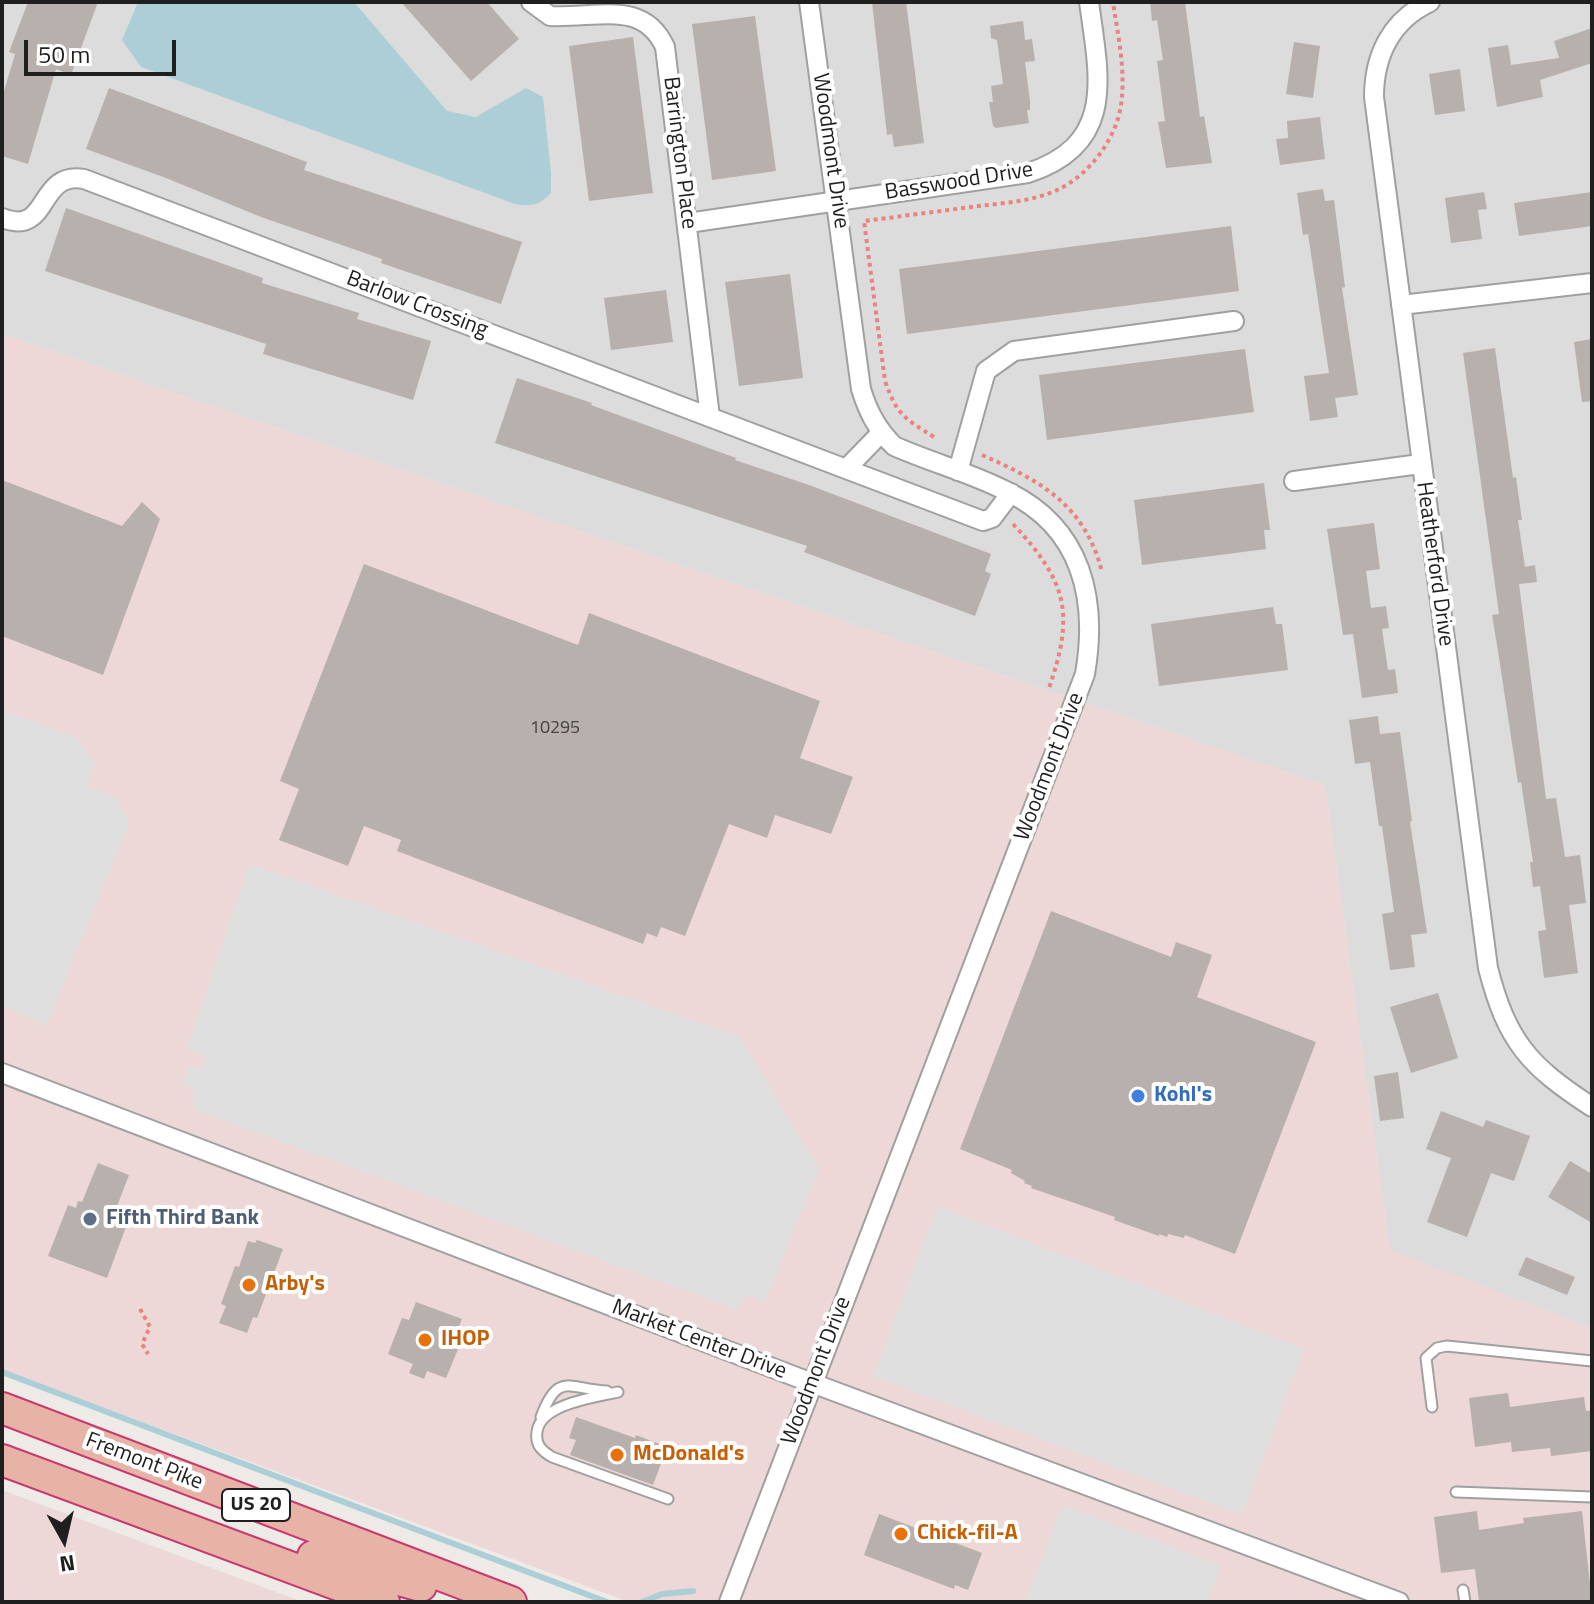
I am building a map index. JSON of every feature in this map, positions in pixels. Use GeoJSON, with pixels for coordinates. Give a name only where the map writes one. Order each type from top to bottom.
{"type":"FeatureCollection","features":[{"type":"Feature","properties":{"kind":"highway","name":"Fremont Pike"},"geometry":{"type":"LineString","coordinates":[[2,1408],[511,1602]]}},
{"type":"Feature","properties":{"kind":"highway","name":"US 20"},"geometry":{"type":"LineString","coordinates":[[2,1460],[384,1602]]}},
{"type":"Feature","properties":{"kind":"highway"},"geometry":{"type":"LineString","coordinates":[[175,1524],[243,1535],[421,1586],[464,1602]]}},
{"type":"Feature","properties":{"kind":"street","name":"Barrington Place"},"geometry":{"type":"LineString","coordinates":[[531,2],[550,16],[631,9],[648,16],[658,28],[665,47],[710,417]]}},
{"type":"Feature","properties":{"kind":"street","name":"Woodmont Drive"},"geometry":{"type":"LineString","coordinates":[[729,1602],[1085,674],[1090,647],[1089,598],[1071,548],[1045,516],[1011,493],[894,446],[869,414],[861,389],[809,2]]}},
{"type":"Feature","properties":{"kind":"street","name":"Basswood Drive"},"geometry":{"type":"LineString","coordinates":[[688,223],[1028,173],[1053,165],[1074,148],[1087,131],[1095,110],[1099,86],[1089,2]]}},
{"type":"Feature","properties":{"kind":"street","name":"Heatherford Drive"},"geometry":{"type":"LineString","coordinates":[[1430,2],[1408,15],[1388,38],[1374,82],[1420,464],[1488,968],[1496,999],[1524,1054],[1540,1071],[1592,1107]]}},
{"type":"Feature","properties":{"kind":"street","name":"Barlow Crossing"},"geometry":{"type":"LineString","coordinates":[[2,218],[11,221],[28,218],[39,212],[56,183],[64,178],[84,179],[983,521],[992,518],[1011,493]]}},
{"type":"Feature","properties":{"kind":"street"},"geometry":{"type":"LineString","coordinates":[[1401,305],[1592,283]]}},
{"type":"Feature","properties":{"kind":"street"},"geometry":{"type":"LineString","coordinates":[[958,471],[986,371],[1014,351],[1234,321]]}},
{"type":"Feature","properties":{"kind":"street"},"geometry":{"type":"LineString","coordinates":[[846,469],[881,433]]}},
{"type":"Feature","properties":{"kind":"street"},"geometry":{"type":"LineString","coordinates":[[1294,481],[1420,464]]}},
{"type":"Feature","properties":{"kind":"street","name":"Market Center Drive"},"geometry":{"type":"LineString","coordinates":[[2,1073],[812,1383],[1399,1602]]}},
{"type":"Feature","properties":{"kind":"lane"},"geometry":{"type":"LineString","coordinates":[[1432,1407],[1426,1358],[1437,1348],[1447,1346],[1592,1361]]}},
{"type":"Feature","properties":{"kind":"lane"},"geometry":{"type":"LineString","coordinates":[[539,1422],[556,1409],[618,1392],[573,1384],[560,1386],[548,1397],[539,1422],[537,1443],[542,1451],[668,1499]]}},
{"type":"Feature","properties":{"kind":"lane"},"geometry":{"type":"LineString","coordinates":[[1456,1492],[1592,1497]]}},
{"type":"Feature","properties":{"kind":"lane"},"geometry":{"type":"LineString","coordinates":[[1463,1590],[1465,1602]]}},
{"type":"Feature","properties":{"kind":"path"},"geometry":{"type":"LineString","coordinates":[[864,221],[885,381],[893,402],[904,418],[934,437]]}},
{"type":"Feature","properties":{"kind":"path"},"geometry":{"type":"LineString","coordinates":[[1013,524],[1044,559],[1061,596],[1063,645],[1048,691]]}},
{"type":"Feature","properties":{"kind":"path"},"geometry":{"type":"LineString","coordinates":[[140,1309],[150,1327],[142,1344],[148,1354]]}},
{"type":"Feature","properties":{"kind":"shaded area"},"geometry":{"type":"Polygon","coordinates":[[[2,2],[1592,2],[1592,1328],[1390,1251],[1325,785],[2,334],[2,2]]]}},
{"type":"Feature","properties":{"kind":"shaded area"},"geometry":{"type":"Polygon","coordinates":[[[2,334],[1325,785],[1390,1250],[1592,1328],[1592,1602],[629,1602],[2,1370],[2,334]]]}},
{"type":"Feature","properties":{"kind":"shaded area"},"geometry":{"type":"Polygon","coordinates":[[[2,710],[77,738],[95,764],[87,785],[118,799],[129,824],[46,1026],[2,1005],[2,710]]]}},
{"type":"Feature","properties":{"kind":"shaded area"},"geometry":{"type":"Polygon","coordinates":[[[249,864],[740,1037],[819,1169],[765,1302],[746,1295],[737,1310],[193,1109],[194,1088],[182,1084],[188,1066],[200,1069],[206,1059],[187,1048],[249,864]]]}},
{"type":"Feature","properties":{"kind":"shaded area"},"geometry":{"type":"Polygon","coordinates":[[[937,1206],[1304,1349],[1242,1515],[873,1376],[937,1206]]]}},
{"type":"Feature","properties":{"kind":"shaded area"},"geometry":{"type":"Polygon","coordinates":[[[2,1490],[303,1602],[2,1602],[2,1490]]]}},
{"type":"Feature","properties":{"kind":"shaded area"},"geometry":{"type":"Polygon","coordinates":[[[1062,1505],[1221,1566],[1208,1602],[1025,1602],[1062,1505]]]}},
{"type":"Feature","properties":{"kind":"water"},"geometry":{"type":"Polygon","coordinates":[[[138,2],[354,2],[447,111],[476,117],[526,88],[543,97],[551,193],[535,204],[515,204],[141,67],[122,40],[138,2]]]}},
{"type":"Feature","properties":{"kind":"building"},"geometry":{"type":"Polygon","coordinates":[[[28,2],[98,2],[71,75],[56,69],[28,164],[2,156],[2,98],[15,54],[9,52],[28,2]]]}},
{"type":"Feature","properties":{"kind":"building"},"geometry":{"type":"Polygon","coordinates":[[[401,2],[487,2],[519,39],[471,81],[401,2]]]}},
{"type":"Feature","properties":{"kind":"building"},"geometry":{"type":"Polygon","coordinates":[[[872,2],[906,2],[924,143],[894,147],[892,134],[887,135],[872,2]]]}},
{"type":"Feature","properties":{"kind":"building"},"geometry":{"type":"Polygon","coordinates":[[[1150,2],[1185,2],[1200,117],[1204,116],[1212,163],[1166,168],[1158,122],[1165,121],[1157,61],[1163,60],[1157,20],[1152,21],[1150,2]]]}},
{"type":"Feature","properties":{"kind":"building"},"geometry":{"type":"Polygon","coordinates":[[[755,16],[776,171],[712,180],[692,24],[755,16]]]}},
{"type":"Feature","properties":{"kind":"building"},"geometry":{"type":"Polygon","coordinates":[[[1023,21],[1025,40],[1032,39],[1035,61],[1025,62],[1030,101],[1030,110],[1027,110],[1029,123],[996,128],[989,102],[993,102],[991,86],[1003,84],[997,40],[991,38],[990,26],[1023,21]]]}},
{"type":"Feature","properties":{"kind":"building"},"geometry":{"type":"Polygon","coordinates":[[[1592,28],[1592,63],[1540,80],[1543,97],[1497,107],[1488,48],[1508,45],[1511,65],[1559,58],[1554,41],[1592,28]]]}},
{"type":"Feature","properties":{"kind":"building"},"geometry":{"type":"Polygon","coordinates":[[[633,37],[653,193],[589,201],[569,46],[633,37]]]}},
{"type":"Feature","properties":{"kind":"building"},"geometry":{"type":"Polygon","coordinates":[[[1294,42],[1320,46],[1313,98],[1286,94],[1294,42]]]}},
{"type":"Feature","properties":{"kind":"building"},"geometry":{"type":"Polygon","coordinates":[[[1460,69],[1465,111],[1435,115],[1429,74],[1460,69]]]}},
{"type":"Feature","properties":{"kind":"building"},"geometry":{"type":"Polygon","coordinates":[[[109,88],[307,162],[304,170],[522,242],[501,304],[381,263],[382,259],[261,217],[86,149],[109,88]]]}},
{"type":"Feature","properties":{"kind":"building"},"geometry":{"type":"Polygon","coordinates":[[[1320,117],[1325,159],[1280,165],[1276,139],[1288,138],[1287,121],[1320,117]]]}},
{"type":"Feature","properties":{"kind":"building"},"geometry":{"type":"Polygon","coordinates":[[[1323,189],[1325,201],[1334,200],[1345,287],[1342,288],[1358,395],[1335,398],[1338,417],[1310,421],[1304,376],[1329,373],[1308,234],[1303,235],[1297,193],[1323,189]]]}},
{"type":"Feature","properties":{"kind":"building"},"geometry":{"type":"Polygon","coordinates":[[[1484,192],[1487,209],[1478,210],[1482,239],[1451,243],[1445,198],[1484,192]]]}},
{"type":"Feature","properties":{"kind":"building"},"geometry":{"type":"Polygon","coordinates":[[[1592,192],[1592,226],[1519,236],[1514,203],[1592,192]]]}},
{"type":"Feature","properties":{"kind":"building"},"geometry":{"type":"Polygon","coordinates":[[[66,208],[263,278],[262,283],[359,313],[357,319],[431,341],[413,400],[263,354],[266,344],[45,271],[66,208]]]}},
{"type":"Feature","properties":{"kind":"building"},"geometry":{"type":"Polygon","coordinates":[[[1231,226],[1239,291],[907,334],[899,269],[1231,226]]]}},
{"type":"Feature","properties":{"kind":"building"},"geometry":{"type":"Polygon","coordinates":[[[790,274],[803,378],[739,386],[725,282],[790,274]]]}},
{"type":"Feature","properties":{"kind":"building"},"geometry":{"type":"Polygon","coordinates":[[[666,290],[673,342],[611,350],[604,298],[666,290]]]}},
{"type":"Feature","properties":{"kind":"building"},"geometry":{"type":"Polygon","coordinates":[[[1592,339],[1592,401],[1582,402],[1574,342],[1592,339]]]}},
{"type":"Feature","properties":{"kind":"building"},"geometry":{"type":"Polygon","coordinates":[[[1495,348],[1522,520],[1518,520],[1525,567],[1535,565],[1537,582],[1519,584],[1546,799],[1556,798],[1565,857],[1580,855],[1586,903],[1569,905],[1578,973],[1544,978],[1538,931],[1546,930],[1540,886],[1533,887],[1530,862],[1533,862],[1521,782],[1518,783],[1492,615],[1499,614],[1463,353],[1495,348]]]}},
{"type":"Feature","properties":{"kind":"building"},"geometry":{"type":"Polygon","coordinates":[[[1245,349],[1254,412],[1047,440],[1039,375],[1245,349]]]}},
{"type":"Feature","properties":{"kind":"building"},"geometry":{"type":"Polygon","coordinates":[[[517,378],[592,403],[735,460],[991,554],[985,571],[991,574],[975,616],[804,552],[807,546],[495,443],[517,378]]]}},
{"type":"Feature","properties":{"kind":"building"},"geometry":{"type":"Polygon","coordinates":[[[2,480],[122,526],[142,502],[160,519],[103,675],[2,636],[2,480]]]}},
{"type":"Feature","properties":{"kind":"building"},"geometry":{"type":"Polygon","coordinates":[[[1264,483],[1270,530],[1264,530],[1266,549],[1142,565],[1134,500],[1264,483]]]}},
{"type":"Feature","properties":{"kind":"building"},"geometry":{"type":"Polygon","coordinates":[[[1374,523],[1380,569],[1366,571],[1371,608],[1386,606],[1389,628],[1382,629],[1388,670],[1395,669],[1398,693],[1362,698],[1353,634],[1343,635],[1327,529],[1374,523]]]}},
{"type":"Feature","properties":{"kind":"building"},"geometry":{"type":"Polygon","coordinates":[[[364,564],[578,645],[589,613],[820,701],[800,758],[853,777],[831,834],[775,815],[767,838],[729,824],[685,936],[661,927],[657,937],[647,933],[643,944],[397,851],[401,840],[364,826],[348,866],[279,840],[299,789],[280,781],[364,564]]]}},
{"type":"Feature","properties":{"kind":"building"},"geometry":{"type":"Polygon","coordinates":[[[1273,607],[1276,624],[1282,624],[1288,670],[1159,686],[1151,624],[1273,607]]]}},
{"type":"Feature","properties":{"kind":"building"},"geometry":{"type":"Polygon","coordinates":[[[1378,716],[1380,734],[1400,732],[1427,933],[1411,935],[1415,967],[1390,970],[1382,914],[1394,912],[1382,826],[1379,826],[1370,762],[1355,764],[1349,720],[1378,716]]]}},
{"type":"Feature","properties":{"kind":"building","name":"Kohl's"},"geometry":{"type":"Polygon","coordinates":[[[1051,911],[1171,957],[1176,942],[1212,955],[1197,997],[1316,1042],[1235,1254],[1185,1235],[1184,1238],[1168,1234],[1167,1237],[1159,1236],[1114,1220],[1115,1217],[1031,1188],[1011,1173],[1012,1170],[960,1149],[1051,911]]]}},
{"type":"Feature","properties":{"kind":"building"},"geometry":{"type":"Polygon","coordinates":[[[1438,993],[1458,1058],[1411,1073],[1390,1007],[1438,993]]]}},
{"type":"Feature","properties":{"kind":"building"},"geometry":{"type":"Polygon","coordinates":[[[1398,1072],[1404,1118],[1380,1121],[1374,1076],[1398,1072]]]}},
{"type":"Feature","properties":{"kind":"building"},"geometry":{"type":"Polygon","coordinates":[[[1441,1111],[1483,1127],[1486,1120],[1530,1136],[1514,1181],[1491,1173],[1467,1237],[1427,1222],[1451,1158],[1426,1149],[1441,1111]]]}},
{"type":"Feature","properties":{"kind":"building"},"geometry":{"type":"Polygon","coordinates":[[[1570,1161],[1592,1174],[1592,1223],[1548,1197],[1570,1161]]]}},
{"type":"Feature","properties":{"kind":"building","name":"Fifth Third Bank"},"geometry":{"type":"Polygon","coordinates":[[[98,1163],[129,1175],[114,1214],[118,1216],[116,1223],[126,1227],[107,1278],[48,1256],[68,1205],[76,1208],[78,1201],[82,1202],[98,1163]]]}},
{"type":"Feature","properties":{"kind":"building","name":"Arby's"},"geometry":{"type":"Polygon","coordinates":[[[257,1240],[283,1249],[257,1318],[253,1317],[247,1333],[219,1323],[226,1306],[221,1304],[248,1241],[255,1243],[257,1240]]]}},
{"type":"Feature","properties":{"kind":"building"},"geometry":{"type":"Polygon","coordinates":[[[1526,1257],[1575,1277],[1567,1295],[1518,1275],[1526,1257]]]}},
{"type":"Feature","properties":{"kind":"building","name":"IHOP"},"geometry":{"type":"Polygon","coordinates":[[[416,1302],[462,1319],[454,1339],[461,1342],[446,1378],[427,1371],[424,1379],[409,1373],[413,1364],[388,1354],[402,1318],[409,1320],[416,1302]]]}},
{"type":"Feature","properties":{"kind":"building"},"geometry":{"type":"Polygon","coordinates":[[[1508,1393],[1510,1407],[1584,1397],[1586,1411],[1592,1410],[1592,1451],[1551,1456],[1550,1448],[1512,1452],[1511,1442],[1475,1447],[1469,1398],[1508,1393]]]}},
{"type":"Feature","properties":{"kind":"building","name":"McDonald's"},"geometry":{"type":"Polygon","coordinates":[[[576,1417],[662,1445],[662,1449],[666,1450],[653,1485],[570,1455],[576,1440],[569,1438],[576,1417]]]}},
{"type":"Feature","properties":{"kind":"building"},"geometry":{"type":"Polygon","coordinates":[[[1477,1511],[1479,1530],[1524,1523],[1523,1518],[1582,1511],[1592,1602],[1479,1602],[1475,1569],[1441,1573],[1434,1517],[1477,1511]]]}},
{"type":"Feature","properties":{"kind":"building","name":"Chick-fil-A"},"geometry":{"type":"Polygon","coordinates":[[[879,1514],[982,1553],[968,1590],[955,1585],[954,1589],[864,1555],[879,1514]]]}},
{"type":"Feature","properties":{"kind":"waterway"},"geometry":{"type":"LineString","coordinates":[[2,1372],[607,1602]]}},
{"type":"Feature","properties":{"kind":"waterway"},"geometry":{"type":"LineString","coordinates":[[642,1602],[662,1594],[693,1591]]}},
{"type":"Feature","properties":{"kind":"place","name":"Kohl's"},"geometry":{"type":"Point","coordinates":[1138,1096]}},
{"type":"Feature","properties":{"kind":"place","name":"Fifth Third Bank"},"geometry":{"type":"Point","coordinates":[90,1219]}},
{"type":"Feature","properties":{"kind":"place","name":"Arby's"},"geometry":{"type":"Point","coordinates":[249,1285]}},
{"type":"Feature","properties":{"kind":"place","name":"IHOP"},"geometry":{"type":"Point","coordinates":[425,1340]}},
{"type":"Feature","properties":{"kind":"place","name":"McDonald's"},"geometry":{"type":"Point","coordinates":[617,1455]}},
{"type":"Feature","properties":{"kind":"place","name":"Chick-fil-A"},"geometry":{"type":"Point","coordinates":[901,1534]}}]}
